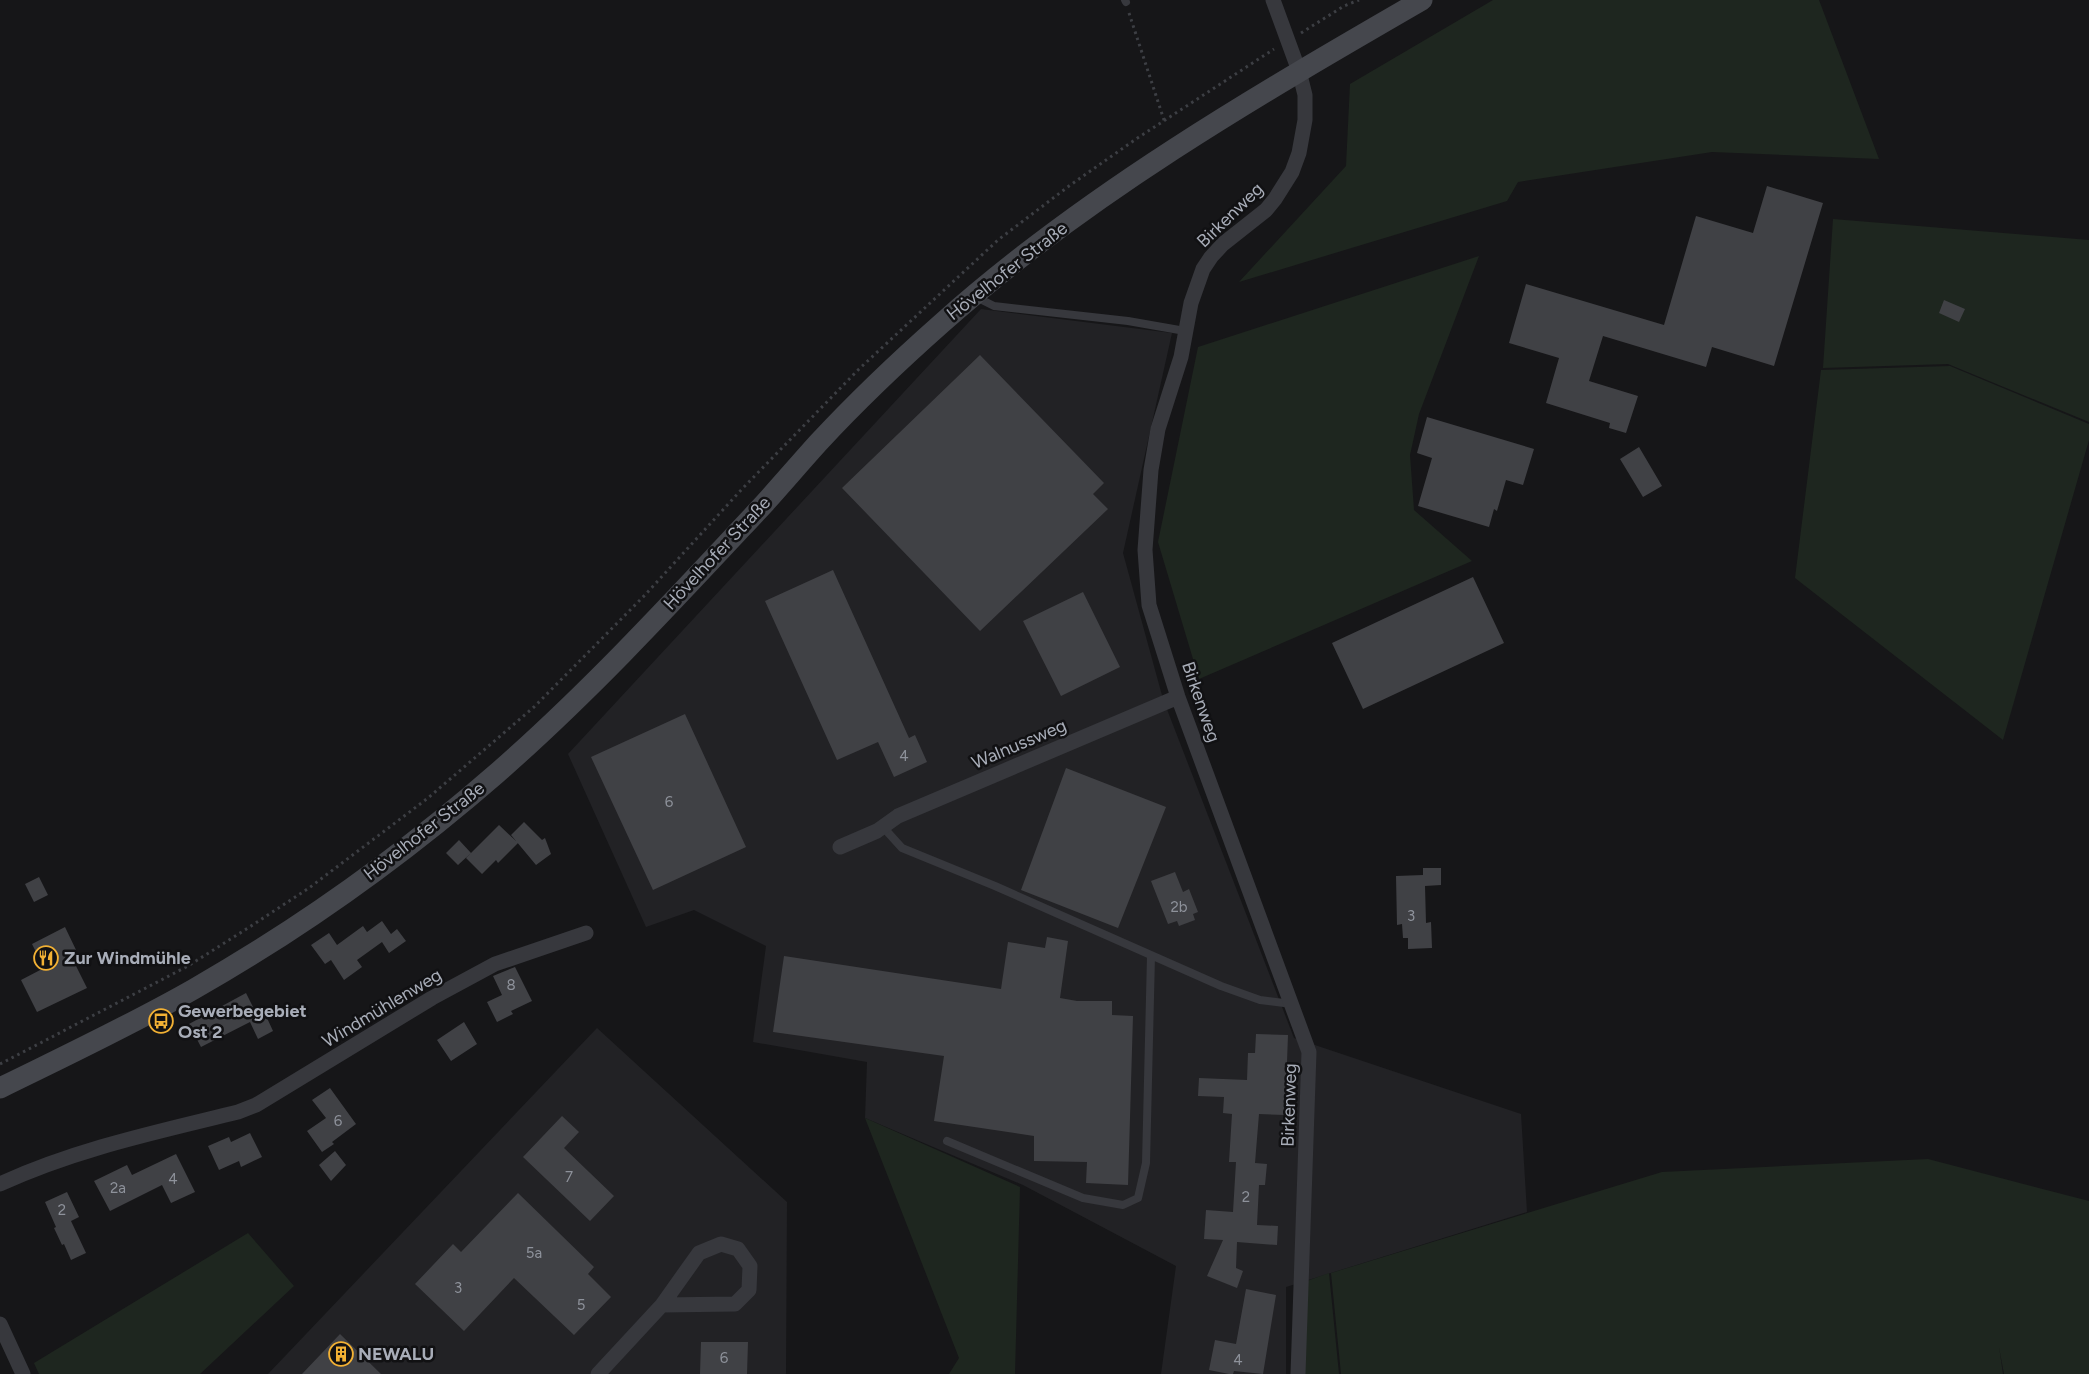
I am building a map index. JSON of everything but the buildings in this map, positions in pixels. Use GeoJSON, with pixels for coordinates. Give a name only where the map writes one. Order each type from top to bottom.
{"type":"FeatureCollection","features":[{"type":"Feature","properties":{"kind":"main road","name":"Hövelhofer Straße"},"geometry":{"type":"LineString","coordinates":[[0,1088],[127,1026],[260,950],[384,864],[496,774],[555,719],[664,612],[821,440],[940,325],[973,296],[1042,242],[1162,156],[1299,72],[1422,0]]}},
{"type":"Feature","properties":{"kind":"street","name":"Birkenweg"},"geometry":{"type":"LineString","coordinates":[[1273,0],[1299,72],[1306,108],[1299,153],[1292,172],[1266,210],[1223,244],[1210,257],[1203,270],[1191,304],[1181,357],[1158,429],[1151,470],[1145,550],[1149,605],[1178,696],[1309,1052],[1298,1374]]}},
{"type":"Feature","properties":{"kind":"street","name":"Walnussweg"},"geometry":{"type":"LineString","coordinates":[[880,829],[898,816],[1178,696]]}},
{"type":"Feature","properties":{"kind":"street"},"geometry":{"type":"LineString","coordinates":[[840,847],[880,829]]}},
{"type":"Feature","properties":{"kind":"street","name":"Windmühlenweg"},"geometry":{"type":"LineString","coordinates":[[0,1184],[42,1166],[96,1147],[238,1112],[256,1105],[432,998],[495,964],[586,933]]}},
{"type":"Feature","properties":{"kind":"street"},"geometry":{"type":"LineString","coordinates":[[598,1374],[662,1306],[699,1253],[721,1244],[738,1248],[750,1266],[749,1290],[735,1304],[662,1306]]}},
{"type":"Feature","properties":{"kind":"street"},"geometry":{"type":"LineString","coordinates":[[0,1324],[23,1374]]}},
{"type":"Feature","properties":{"kind":"lane"},"geometry":{"type":"LineString","coordinates":[[973,296],[994,306],[1128,321],[1185,331]]}},
{"type":"Feature","properties":{"kind":"lane"},"geometry":{"type":"LineString","coordinates":[[880,829],[902,848],[995,886],[1151,956],[1260,1000],[1292,1004]]}},
{"type":"Feature","properties":{"kind":"lane"},"geometry":{"type":"LineString","coordinates":[[947,1142],[1083,1198],[1123,1205],[1138,1198],[1146,1163],[1151,956]]}},
{"type":"Feature","properties":{"kind":"path"},"geometry":{"type":"LineString","coordinates":[[0,1064],[188,966],[309,888],[428,798],[534,707],[568,674],[645,595],[742,489],[859,369],[998,240],[1069,186],[1164,120],[1344,6],[1359,0]]}},
{"type":"Feature","properties":{"kind":"path"},"geometry":{"type":"LineString","coordinates":[[1126,1],[1164,120]]}},
{"type":"Feature","properties":{"kind":"shaded area"},"geometry":{"type":"Polygon","coordinates":[[[1493,0],[1819,0],[1879,159],[1712,152],[1518,182],[1507,201],[1239,282],[1346,166],[1350,84],[1493,0]]]}},
{"type":"Feature","properties":{"kind":"shaded area"},"geometry":{"type":"Polygon","coordinates":[[[1833,219],[2089,240],[2089,422],[1948,364],[1823,368],[1833,219]]]}},
{"type":"Feature","properties":{"kind":"shaded area"},"geometry":{"type":"Polygon","coordinates":[[[1479,256],[1419,414],[1410,455],[1414,510],[1472,561],[1199,679],[1158,542],[1198,347],[1479,256]]]}},
{"type":"Feature","properties":{"kind":"shaded area"},"geometry":{"type":"Polygon","coordinates":[[[981,309],[1172,333],[1123,553],[1163,699],[1294,1038],[1521,1114],[1527,1212],[1286,1287],[1286,1374],[1161,1374],[1176,1266],[1023,1185],[865,1118],[867,1062],[753,1042],[766,946],[694,910],[646,927],[568,754],[981,309]]]}},
{"type":"Feature","properties":{"kind":"shaded area"},"geometry":{"type":"Polygon","coordinates":[[[1950,366],[2089,424],[2089,440],[2003,740],[1795,578],[1821,370],[1950,366]]]}},
{"type":"Feature","properties":{"kind":"shaded area"},"geometry":{"type":"Polygon","coordinates":[[[597,1028],[787,1202],[786,1374],[268,1374],[597,1028]]]}},
{"type":"Feature","properties":{"kind":"shaded area"},"geometry":{"type":"Polygon","coordinates":[[[865,1118],[1020,1187],[1015,1374],[949,1374],[959,1358],[865,1118]]]}},
{"type":"Feature","properties":{"kind":"shaded area"},"geometry":{"type":"Polygon","coordinates":[[[1928,1159],[2089,1201],[2089,1374],[2004,1374],[1999,1347],[2003,1374],[1341,1374],[1331,1273],[1662,1172],[1928,1159]]]}},
{"type":"Feature","properties":{"kind":"shaded area"},"geometry":{"type":"Polygon","coordinates":[[[248,1233],[294,1286],[200,1374],[39,1374],[34,1363],[248,1233]]]}},
{"type":"Feature","properties":{"kind":"shaded area"},"geometry":{"type":"Polygon","coordinates":[[[1329,1273],[1339,1374],[1299,1374],[1301,1283],[1329,1273]]]}},
{"type":"Feature","properties":{"kind":"place","name":"Zur Windmühle"},"geometry":{"type":"Point","coordinates":[46,958]}},
{"type":"Feature","properties":{"kind":"place","name":"Gewerbegebiet Ost 2"},"geometry":{"type":"Point","coordinates":[161,1021]}},
{"type":"Feature","properties":{"kind":"place","name":"NEWALU"},"geometry":{"type":"Point","coordinates":[341,1354]}}]}
